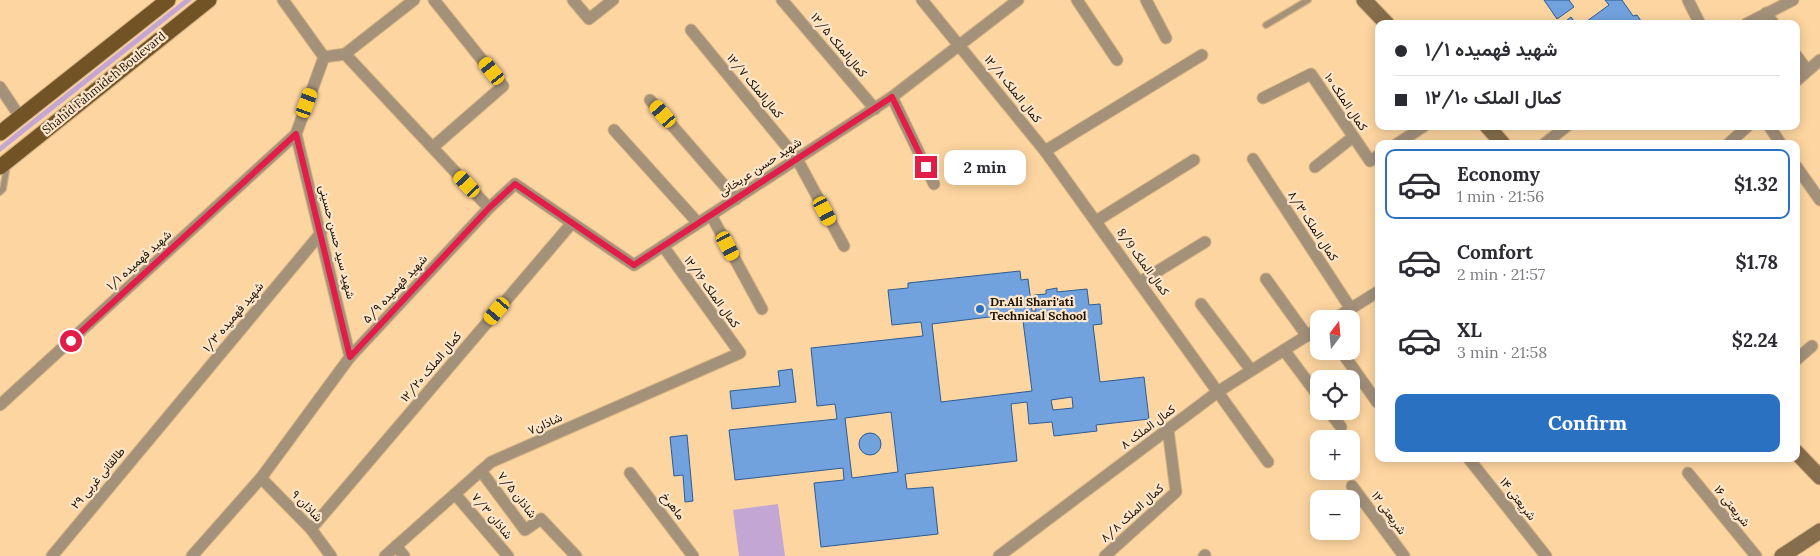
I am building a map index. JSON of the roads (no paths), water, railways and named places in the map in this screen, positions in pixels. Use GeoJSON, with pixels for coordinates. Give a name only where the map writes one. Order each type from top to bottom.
{"type":"FeatureCollection","features":[{"type":"Feature","properties":{"kind":"main road","name":"Shahid Fahmideh Boulevard"},"geometry":{"type":"LineString","coordinates":[[0,133],[168,0]]}},
{"type":"Feature","properties":{"kind":"main road","name":"Shahid Fahmideh Boulevard"},"geometry":{"type":"LineString","coordinates":[[4,163],[209,0]]}},
{"type":"Feature","properties":{"kind":"main road"},"geometry":{"type":"LineString","coordinates":[[1364,0],[1383,20]]}},
{"type":"Feature","properties":{"kind":"main road"},"geometry":{"type":"LineString","coordinates":[[1491,130],[1499,140]]}},
{"type":"Feature","properties":{"kind":"main road"},"geometry":{"type":"LineString","coordinates":[[1800,456],[1820,476]]}},
{"type":"Feature","properties":{"kind":"main road"},"geometry":{"type":"LineString","coordinates":[[1782,556],[1820,531]]}},
{"type":"Feature","properties":{"kind":"street"},"geometry":{"type":"LineString","coordinates":[[283,0],[324,57]]}},
{"type":"Feature","properties":{"kind":"street"},"geometry":{"type":"LineString","coordinates":[[324,57],[345,54],[414,0]]}},
{"type":"Feature","properties":{"kind":"street"},"geometry":{"type":"LineString","coordinates":[[433,147],[503,86],[434,0]]}},
{"type":"Feature","properties":{"kind":"street"},"geometry":{"type":"LineString","coordinates":[[573,0],[589,19],[613,0]]}},
{"type":"Feature","properties":{"kind":"street","name":"کمال‌الملک ۱۲/۵"},"geometry":{"type":"LineString","coordinates":[[782,0],[875,108]]}},
{"type":"Feature","properties":{"kind":"street","name":"کمال الملک ۱۲/۸"},"geometry":{"type":"LineString","coordinates":[[922,0],[1045,150]]}},
{"type":"Feature","properties":{"kind":"street","name":"شهید حسن عربخانی"},"geometry":{"type":"LineString","coordinates":[[572,223],[634,265],[892,97],[1018,0]]}},
{"type":"Feature","properties":{"kind":"street"},"geometry":{"type":"LineString","coordinates":[[1077,0],[1117,60]]}},
{"type":"Feature","properties":{"kind":"street"},"geometry":{"type":"LineString","coordinates":[[1146,0],[1166,38]]}},
{"type":"Feature","properties":{"kind":"street"},"geometry":{"type":"LineString","coordinates":[[1688,0],[1698,20]]}},
{"type":"Feature","properties":{"kind":"street"},"geometry":{"type":"LineString","coordinates":[[1753,20],[1793,0]]}},
{"type":"Feature","properties":{"kind":"street"},"geometry":{"type":"LineString","coordinates":[[1766,13],[1771,20]]}},
{"type":"Feature","properties":{"kind":"street","name":"کمال‌الملک ۱۲/۷"},"geometry":{"type":"LineString","coordinates":[[691,30],[798,159],[844,246]]}},
{"type":"Feature","properties":{"kind":"street"},"geometry":{"type":"LineString","coordinates":[[345,54],[489,208]]}},
{"type":"Feature","properties":{"kind":"street"},"geometry":{"type":"LineString","coordinates":[[1045,150],[1202,55]]}},
{"type":"Feature","properties":{"kind":"street"},"geometry":{"type":"LineString","coordinates":[[296,134],[324,57]]}},
{"type":"Feature","properties":{"kind":"street"},"geometry":{"type":"LineString","coordinates":[[1800,60],[1807,70]]}},
{"type":"Feature","properties":{"kind":"street"},"geometry":{"type":"LineString","coordinates":[[1800,76],[1820,60]]}},
{"type":"Feature","properties":{"kind":"street","name":"کمال الملک ۱۰"},"geometry":{"type":"LineString","coordinates":[[1263,98],[1310,74],[1370,161],[1375,158]]}},
{"type":"Feature","properties":{"kind":"street"},"geometry":{"type":"LineString","coordinates":[[0,87],[20,117]]}},
{"type":"Feature","properties":{"kind":"street"},"geometry":{"type":"LineString","coordinates":[[892,97],[934,184]]}},
{"type":"Feature","properties":{"kind":"street"},"geometry":{"type":"LineString","coordinates":[[650,100],[736,199]]}},
{"type":"Feature","properties":{"kind":"street"},"geometry":{"type":"LineString","coordinates":[[614,130],[698,224]]}},
{"type":"Feature","properties":{"kind":"street"},"geometry":{"type":"LineString","coordinates":[[1403,140],[1418,130]]}},
{"type":"Feature","properties":{"kind":"street"},"geometry":{"type":"LineString","coordinates":[[1549,140],[1562,130]]}},
{"type":"Feature","properties":{"kind":"street"},"geometry":{"type":"LineString","coordinates":[[1732,140],[1744,130]]}},
{"type":"Feature","properties":{"kind":"street","name":"شهید سید حسن حسینی"},"geometry":{"type":"LineString","coordinates":[[296,134],[350,357]]}},
{"type":"Feature","properties":{"kind":"street","name":"شهید فهمیده ۱/۱"},"geometry":{"type":"LineString","coordinates":[[0,405],[296,134]]}},
{"type":"Feature","properties":{"kind":"street"},"geometry":{"type":"LineString","coordinates":[[1315,167],[1353,138]]}},
{"type":"Feature","properties":{"kind":"street","name":"کمال الملک 8/9"},"geometry":{"type":"LineString","coordinates":[[1045,150],[1268,462]]}},
{"type":"Feature","properties":{"kind":"street","name":"کمال الملک ۸/۳"},"geometry":{"type":"LineString","coordinates":[[1253,159],[1351,309]]}},
{"type":"Feature","properties":{"kind":"street"},"geometry":{"type":"LineString","coordinates":[[1096,221],[1194,160]]}},
{"type":"Feature","properties":{"kind":"street"},"geometry":{"type":"LineString","coordinates":[[1800,172],[1820,200]]}},
{"type":"Feature","properties":{"kind":"street","name":"شهید فهمیده ۵/۹"},"geometry":{"type":"LineString","coordinates":[[192,556],[261,478],[350,357],[489,208],[515,184],[572,223]]}},
{"type":"Feature","properties":{"kind":"street"},"geometry":{"type":"LineString","coordinates":[[711,215],[762,309]]}},
{"type":"Feature","properties":{"kind":"street","name":"کمال الملک ۱۲/۲۰"},"geometry":{"type":"LineString","coordinates":[[311,529],[572,223]]}},
{"type":"Feature","properties":{"kind":"street","name":"شهید فهمیده ۱/۳"},"geometry":{"type":"LineString","coordinates":[[166,418],[320,233]]}},
{"type":"Feature","properties":{"kind":"street"},"geometry":{"type":"LineString","coordinates":[[1140,282],[1205,242]]}},
{"type":"Feature","properties":{"kind":"street","name":"کمال الملک ۱۲/۱۶"},"geometry":{"type":"LineString","coordinates":[[663,246],[740,354]]}},
{"type":"Feature","properties":{"kind":"street"},"geometry":{"type":"LineString","coordinates":[[1266,279],[1307,336]]}},
{"type":"Feature","properties":{"kind":"street"},"geometry":{"type":"LineString","coordinates":[[1351,309],[1375,294]]}},
{"type":"Feature","properties":{"kind":"street"},"geometry":{"type":"LineString","coordinates":[[1201,304],[1252,370]]}},
{"type":"Feature","properties":{"kind":"street","name":"کمال الملک ۸"},"geometry":{"type":"LineString","coordinates":[[999,556],[1218,390],[1310,334]]}},
{"type":"Feature","properties":{"kind":"street"},"geometry":{"type":"LineString","coordinates":[[1800,356],[1812,346]]}},
{"type":"Feature","properties":{"kind":"street"},"geometry":{"type":"LineString","coordinates":[[1284,350],[1310,385]]}},
{"type":"Feature","properties":{"kind":"street","name":"شاذان۷"},"geometry":{"type":"LineString","coordinates":[[385,556],[490,462],[740,354]]}},
{"type":"Feature","properties":{"kind":"street"},"geometry":{"type":"LineString","coordinates":[[1348,360],[1375,398]]}},
{"type":"Feature","properties":{"kind":"street","name":"طالقانی غربی ۲۹"},"geometry":{"type":"LineString","coordinates":[[52,556],[166,418]]}},
{"type":"Feature","properties":{"kind":"street"},"geometry":{"type":"LineString","coordinates":[[1336,420],[1341,427]]}},
{"type":"Feature","properties":{"kind":"street","name":"کمال الملک ۸/۸"},"geometry":{"type":"LineString","coordinates":[[1105,556],[1176,492],[1168,429]]}},
{"type":"Feature","properties":{"kind":"street","name":"شریعتی ۱۴"},"geometry":{"type":"LineString","coordinates":[[1472,462],[1546,556]]}},
{"type":"Feature","properties":{"kind":"street","name":"شاذان ۷/۵"},"geometry":{"type":"LineString","coordinates":[[481,471],[525,530],[541,520],[576,556]]}},
{"type":"Feature","properties":{"kind":"street","name":"ماهرخ"},"geometry":{"type":"LineString","coordinates":[[630,473],[693,556]]}},
{"type":"Feature","properties":{"kind":"street","name":"شریعتی ۱۶"},"geometry":{"type":"LineString","coordinates":[[1688,473],[1756,556]]}},
{"type":"Feature","properties":{"kind":"street","name":"شاذان ۹"},"geometry":{"type":"LineString","coordinates":[[261,478],[311,529],[331,556]]}},
{"type":"Feature","properties":{"kind":"street","name":"شریعتی ۱۲"},"geometry":{"type":"LineString","coordinates":[[1352,486],[1404,556]]}},
{"type":"Feature","properties":{"kind":"street","name":"شاذان ۷/۳"},"geometry":{"type":"LineString","coordinates":[[455,494],[508,556]]}},
{"type":"Feature","properties":{"kind":"street"},"geometry":{"type":"LineString","coordinates":[[396,546],[404,556]]}},
{"type":"Feature","properties":{"kind":"lane"},"geometry":{"type":"LineString","coordinates":[[1266,25],[1308,0]]}},
{"type":"Feature","properties":{"kind":"lane"},"geometry":{"type":"LineString","coordinates":[[0,192],[3,189],[4,163]]}},
{"type":"Feature","properties":{"kind":"place","name":"Dr.Ali Shari'ati Technical School"},"geometry":{"type":"Point","coordinates":[980,309]}}]}
